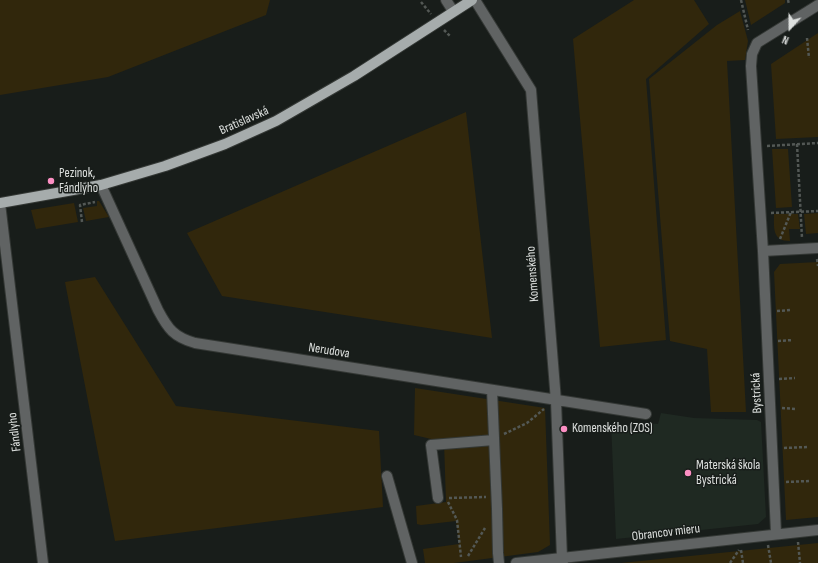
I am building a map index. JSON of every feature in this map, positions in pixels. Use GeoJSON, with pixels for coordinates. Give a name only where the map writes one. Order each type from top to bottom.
{"type":"FeatureCollection","features":[{"type":"Feature","properties":{"kind":"main road","name":"Bratislavská"},"geometry":{"type":"LineString","coordinates":[[0,203],[101,185],[165,166],[225,144],[276,121],[354,76],[472,0]]}},
{"type":"Feature","properties":{"kind":"street"},"geometry":{"type":"LineString","coordinates":[[446,0],[453,12]]}},
{"type":"Feature","properties":{"kind":"street","name":"Komenského"},"geometry":{"type":"LineString","coordinates":[[475,0],[532,90],[556,400],[563,560]]}},
{"type":"Feature","properties":{"kind":"street","name":"Bystrická"},"geometry":{"type":"LineString","coordinates":[[776,534],[763,252],[751,66],[752,54],[757,43],[818,5]]}},
{"type":"Feature","properties":{"kind":"street","name":"Nerudova"},"geometry":{"type":"LineString","coordinates":[[101,185],[165,323],[178,336],[185,340],[646,414]]}},
{"type":"Feature","properties":{"kind":"street","name":"Fándlyho"},"geometry":{"type":"LineString","coordinates":[[0,203],[43,563]]}},
{"type":"Feature","properties":{"kind":"street"},"geometry":{"type":"LineString","coordinates":[[763,252],[818,253]]}},
{"type":"Feature","properties":{"kind":"street"},"geometry":{"type":"LineString","coordinates":[[492,390],[499,563]]}},
{"type":"Feature","properties":{"kind":"street"},"geometry":{"type":"LineString","coordinates":[[438,498],[431,445],[494,442]]}},
{"type":"Feature","properties":{"kind":"street"},"geometry":{"type":"LineString","coordinates":[[387,476],[412,563]]}},
{"type":"Feature","properties":{"kind":"street","name":"Obrancov mieru"},"geometry":{"type":"LineString","coordinates":[[516,563],[563,560],[818,530]]}},
{"type":"Feature","properties":{"kind":"path"},"geometry":{"type":"LineString","coordinates":[[741,0],[748,30]]}},
{"type":"Feature","properties":{"kind":"path"},"geometry":{"type":"LineString","coordinates":[[788,0],[789,4]]}},
{"type":"Feature","properties":{"kind":"path"},"geometry":{"type":"LineString","coordinates":[[807,38],[809,58]]}},
{"type":"Feature","properties":{"kind":"path"},"geometry":{"type":"LineString","coordinates":[[756,147],[818,143]]}},
{"type":"Feature","properties":{"kind":"path"},"geometry":{"type":"LineString","coordinates":[[797,144],[803,243]]}},
{"type":"Feature","properties":{"kind":"path"},"geometry":{"type":"LineString","coordinates":[[82,222],[80,205],[95,202]]}},
{"type":"Feature","properties":{"kind":"path"},"geometry":{"type":"LineString","coordinates":[[760,213],[818,211]]}},
{"type":"Feature","properties":{"kind":"path"},"geometry":{"type":"LineString","coordinates":[[779,242],[791,212]]}},
{"type":"Feature","properties":{"kind":"path"},"geometry":{"type":"LineString","coordinates":[[818,253],[818,266]]}},
{"type":"Feature","properties":{"kind":"path"},"geometry":{"type":"LineString","coordinates":[[776,311],[791,310]]}},
{"type":"Feature","properties":{"kind":"path"},"geometry":{"type":"LineString","coordinates":[[777,341],[793,340]]}},
{"type":"Feature","properties":{"kind":"path"},"geometry":{"type":"LineString","coordinates":[[779,379],[795,378]]}},
{"type":"Feature","properties":{"kind":"path"},"geometry":{"type":"LineString","coordinates":[[782,408],[796,409]]}},
{"type":"Feature","properties":{"kind":"path"},"geometry":{"type":"LineString","coordinates":[[494,442],[506,433],[527,423],[544,409]]}},
{"type":"Feature","properties":{"kind":"path"},"geometry":{"type":"LineString","coordinates":[[784,448],[807,447]]}},
{"type":"Feature","properties":{"kind":"path"},"geometry":{"type":"LineString","coordinates":[[786,482],[809,481]]}},
{"type":"Feature","properties":{"kind":"path"},"geometry":{"type":"LineString","coordinates":[[461,557],[457,520],[446,498],[497,497]]}},
{"type":"Feature","properties":{"kind":"path"},"geometry":{"type":"LineString","coordinates":[[468,556],[497,509]]}},
{"type":"Feature","properties":{"kind":"path"},"geometry":{"type":"LineString","coordinates":[[797,542],[800,563]]}},
{"type":"Feature","properties":{"kind":"path"},"geometry":{"type":"LineString","coordinates":[[768,545],[771,563]]}},
{"type":"Feature","properties":{"kind":"path"},"geometry":{"type":"LineString","coordinates":[[730,563],[741,547],[743,563]]}},
{"type":"Feature","properties":{"kind":"shaded area"},"geometry":{"type":"Polygon","coordinates":[[[0,0],[270,0],[266,15],[108,77],[0,95],[0,0]]]}},
{"type":"Feature","properties":{"kind":"shaded area"},"geometry":{"type":"Polygon","coordinates":[[[634,0],[694,0],[709,24],[646,79],[666,340],[600,347],[573,39],[634,0]]]}},
{"type":"Feature","properties":{"kind":"shaded area"},"geometry":{"type":"Polygon","coordinates":[[[745,0],[785,0],[785,3],[751,25],[745,0]]]}},
{"type":"Feature","properties":{"kind":"shaded area"},"geometry":{"type":"Polygon","coordinates":[[[740,11],[748,41],[745,60],[727,61],[746,412],[711,412],[707,349],[670,341],[649,79],[717,25],[740,11]]]}},
{"type":"Feature","properties":{"kind":"shaded area"},"geometry":{"type":"Polygon","coordinates":[[[818,33],[818,137],[776,139],[771,64],[818,33]]]}},
{"type":"Feature","properties":{"kind":"shaded area"},"geometry":{"type":"Polygon","coordinates":[[[466,112],[492,338],[222,296],[187,233],[466,112]]]}},
{"type":"Feature","properties":{"kind":"shaded area"},"geometry":{"type":"Polygon","coordinates":[[[772,149],[788,149],[792,207],[776,208],[772,149]]]}},
{"type":"Feature","properties":{"kind":"shaded area"},"geometry":{"type":"Polygon","coordinates":[[[97,201],[99,201],[109,217],[86,221],[83,208],[97,206],[97,201]]]}},
{"type":"Feature","properties":{"kind":"shaded area"},"geometry":{"type":"Polygon","coordinates":[[[74,203],[78,222],[36,229],[31,210],[74,203]]]}},
{"type":"Feature","properties":{"kind":"shaded area"},"geometry":{"type":"Polygon","coordinates":[[[818,213],[818,233],[806,234],[804,214],[818,213]]]}},
{"type":"Feature","properties":{"kind":"shaded area"},"geometry":{"type":"Polygon","coordinates":[[[774,214],[798,214],[800,229],[789,229],[790,241],[780,239],[775,233],[774,214]]]}},
{"type":"Feature","properties":{"kind":"shaded area"},"geometry":{"type":"Polygon","coordinates":[[[818,262],[818,517],[786,520],[774,272],[780,264],[818,262]]]}},
{"type":"Feature","properties":{"kind":"shaded area"},"geometry":{"type":"Polygon","coordinates":[[[95,277],[176,406],[379,431],[383,507],[115,541],[65,282],[95,277]]]}},
{"type":"Feature","properties":{"kind":"shaded area"},"geometry":{"type":"Polygon","coordinates":[[[415,388],[545,408],[550,545],[538,552],[454,563],[425,563],[423,549],[459,544],[456,521],[421,525],[417,524],[416,506],[446,502],[444,442],[414,435],[415,388]]]}},
{"type":"Feature","properties":{"kind":"shaded area","name":"Materská škola Bystrická"},"geometry":{"type":"Polygon","coordinates":[[[661,413],[694,418],[757,420],[761,422],[766,517],[758,524],[616,539],[611,423],[646,429],[647,423],[658,424],[661,413]]]}},
{"type":"Feature","properties":{"kind":"shaded area"},"geometry":{"type":"Polygon","coordinates":[[[818,543],[818,563],[621,563],[818,543]]]}},
{"type":"Feature","properties":{"kind":"place","name":"Pezinok, Fándlyho"},"geometry":{"type":"Point","coordinates":[51,181]}},
{"type":"Feature","properties":{"kind":"place","name":"Komenského (ZOS)"},"geometry":{"type":"Point","coordinates":[564,429]}},
{"type":"Feature","properties":{"kind":"place","name":"Materská škola Bystrická"},"geometry":{"type":"Point","coordinates":[688,473]}}]}
